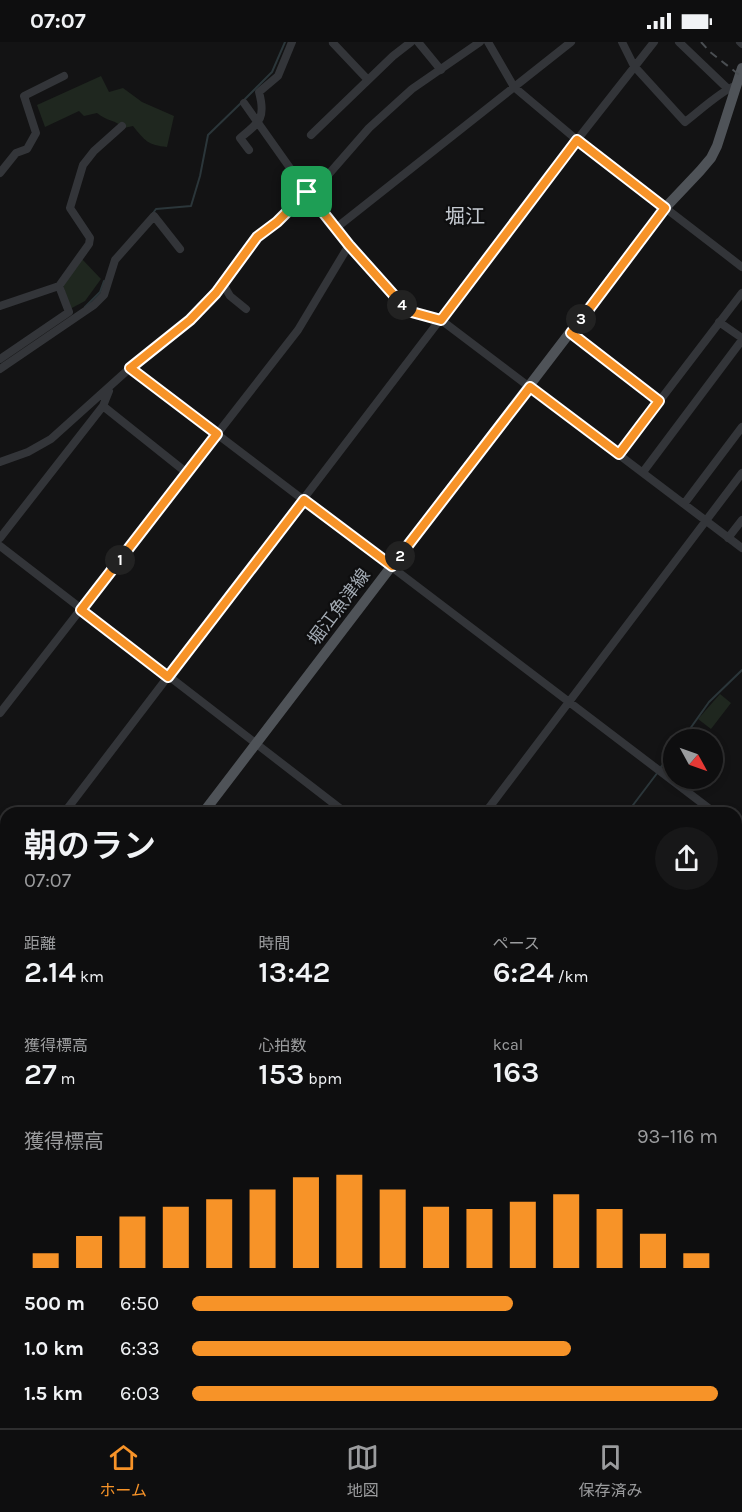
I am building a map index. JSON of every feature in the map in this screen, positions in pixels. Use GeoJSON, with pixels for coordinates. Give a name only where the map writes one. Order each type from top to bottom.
{"type":"FeatureCollection","features":[{"type":"Feature","properties":{"kind":"main road","name":"堀江魚津線"},"geometry":{"type":"LineString","coordinates":[[208,807],[665,208],[711,158],[717,146],[731,87],[742,68]]}},
{"type":"Feature","properties":{"kind":"street"},"geometry":{"type":"LineString","coordinates":[[249,150],[240,138],[258,123],[263,107],[259,92],[278,76],[292,42]]}},
{"type":"Feature","properties":{"kind":"street"},"geometry":{"type":"LineString","coordinates":[[311,135],[393,56],[411,42]]}},
{"type":"Feature","properties":{"kind":"street"},"geometry":{"type":"LineString","coordinates":[[418,42],[441,70]]}},
{"type":"Feature","properties":{"kind":"street"},"geometry":{"type":"LineString","coordinates":[[0,462],[28,452],[51,439],[111,388],[130,368],[190,320],[223,284],[257,237],[277,222],[328,175],[369,128],[412,89],[480,42]]}},
{"type":"Feature","properties":{"kind":"street"},"geometry":{"type":"LineString","coordinates":[[488,42],[514,87],[577,140],[742,267]]}},
{"type":"Feature","properties":{"kind":"street"},"geometry":{"type":"LineString","coordinates":[[336,228],[571,42]]}},
{"type":"Feature","properties":{"kind":"street"},"geometry":{"type":"LineString","coordinates":[[622,42],[634,66],[685,122],[731,87],[679,42]]}},
{"type":"Feature","properties":{"kind":"street"},"geometry":{"type":"LineString","coordinates":[[69,807],[654,42]]}},
{"type":"Feature","properties":{"kind":"street"},"geometry":{"type":"LineString","coordinates":[[333,43],[368,80]]}},
{"type":"Feature","properties":{"kind":"street"},"geometry":{"type":"LineString","coordinates":[[0,173],[16,153],[27,149],[36,133],[24,96],[64,76]]}},
{"type":"Feature","properties":{"kind":"street"},"geometry":{"type":"LineString","coordinates":[[244,103],[307,192],[349,245],[408,311],[441,320],[742,548]]}},
{"type":"Feature","properties":{"kind":"street"},"geometry":{"type":"LineString","coordinates":[[0,306],[59,286],[89,244],[90,238],[70,208],[83,165],[94,151],[122,126]]}},
{"type":"Feature","properties":{"kind":"street"},"geometry":{"type":"LineString","coordinates":[[0,369],[94,305],[104,295],[115,260],[154,216],[180,249]]}},
{"type":"Feature","properties":{"kind":"street"},"geometry":{"type":"LineString","coordinates":[[0,713],[298,330],[349,245]]}},
{"type":"Feature","properties":{"kind":"street"},"geometry":{"type":"LineString","coordinates":[[223,284],[231,296],[246,309]]}},
{"type":"Feature","properties":{"kind":"street"},"geometry":{"type":"LineString","coordinates":[[0,359],[69,312],[59,286]]}},
{"type":"Feature","properties":{"kind":"street"},"geometry":{"type":"LineString","coordinates":[[619,454],[742,292]]}},
{"type":"Feature","properties":{"kind":"street"},"geometry":{"type":"LineString","coordinates":[[643,472],[742,339],[719,322]]}},
{"type":"Feature","properties":{"kind":"street"},"geometry":{"type":"LineString","coordinates":[[571,333],[659,401]]}},
{"type":"Feature","properties":{"kind":"street"},"geometry":{"type":"LineString","coordinates":[[130,368],[707,807]]}},
{"type":"Feature","properties":{"kind":"street"},"geometry":{"type":"LineString","coordinates":[[0,538],[103,406],[111,388]]}},
{"type":"Feature","properties":{"kind":"street"},"geometry":{"type":"LineString","coordinates":[[103,406],[182,469]]}},
{"type":"Feature","properties":{"kind":"street"},"geometry":{"type":"LineString","coordinates":[[684,504],[742,427]]}},
{"type":"Feature","properties":{"kind":"street"},"geometry":{"type":"LineString","coordinates":[[490,807],[742,473]]}},
{"type":"Feature","properties":{"kind":"street"},"geometry":{"type":"LineString","coordinates":[[728,538],[742,520]]}},
{"type":"Feature","properties":{"kind":"street"},"geometry":{"type":"LineString","coordinates":[[0,546],[338,807]]}},
{"type":"Feature","properties":{"kind":"shaded area"},"geometry":{"type":"Polygon","coordinates":[[[101,76],[109,92],[123,88],[142,102],[174,116],[167,147],[147,141],[133,126],[124,128],[97,113],[84,116],[79,111],[45,127],[37,105],[101,76]]]}},
{"type":"Feature","properties":{"kind":"shaded area"},"geometry":{"type":"Polygon","coordinates":[[[82,259],[101,279],[85,301],[70,309],[63,285],[82,259]]]}},
{"type":"Feature","properties":{"kind":"shaded area"},"geometry":{"type":"Polygon","coordinates":[[[720,694],[731,703],[711,729],[698,719],[720,694]]]}},
{"type":"Feature","properties":{"kind":"waterway"},"geometry":{"type":"LineString","coordinates":[[245,99],[272,72],[285,42]]}},
{"type":"Feature","properties":{"kind":"waterway"},"geometry":{"type":"LineString","coordinates":[[153,213],[156,209],[191,206],[208,135],[241,103]]}},
{"type":"Feature","properties":{"kind":"waterway"},"geometry":{"type":"LineString","coordinates":[[85,307],[100,292],[104,281]]}},
{"type":"Feature","properties":{"kind":"waterway"},"geometry":{"type":"LineString","coordinates":[[690,729],[709,702],[742,670]]}},
{"type":"Feature","properties":{"kind":"waterway"},"geometry":{"type":"LineString","coordinates":[[632,807],[658,772]]}},
{"type":"Feature","properties":{"kind":"railway"},"geometry":{"type":"LineString","coordinates":[[701,42],[742,77]]}},
{"type":"Feature","properties":{"kind":"district","name":"堀江"},"geometry":{"type":"Point","coordinates":[465,216]}},
{"type":"Feature","properties":{"kind":"route"},"geometry":{"type":"LineString","coordinates":[[577,140],[665,208],[571,333],[659,401],[619,454],[530,387],[392,566],[304,500],[168,677],[81,610],[217,434],[130,368],[190,320],[216,293],[257,237],[277,222],[307,192],[349,245],[408,311],[441,320],[577,140]]}}]}
